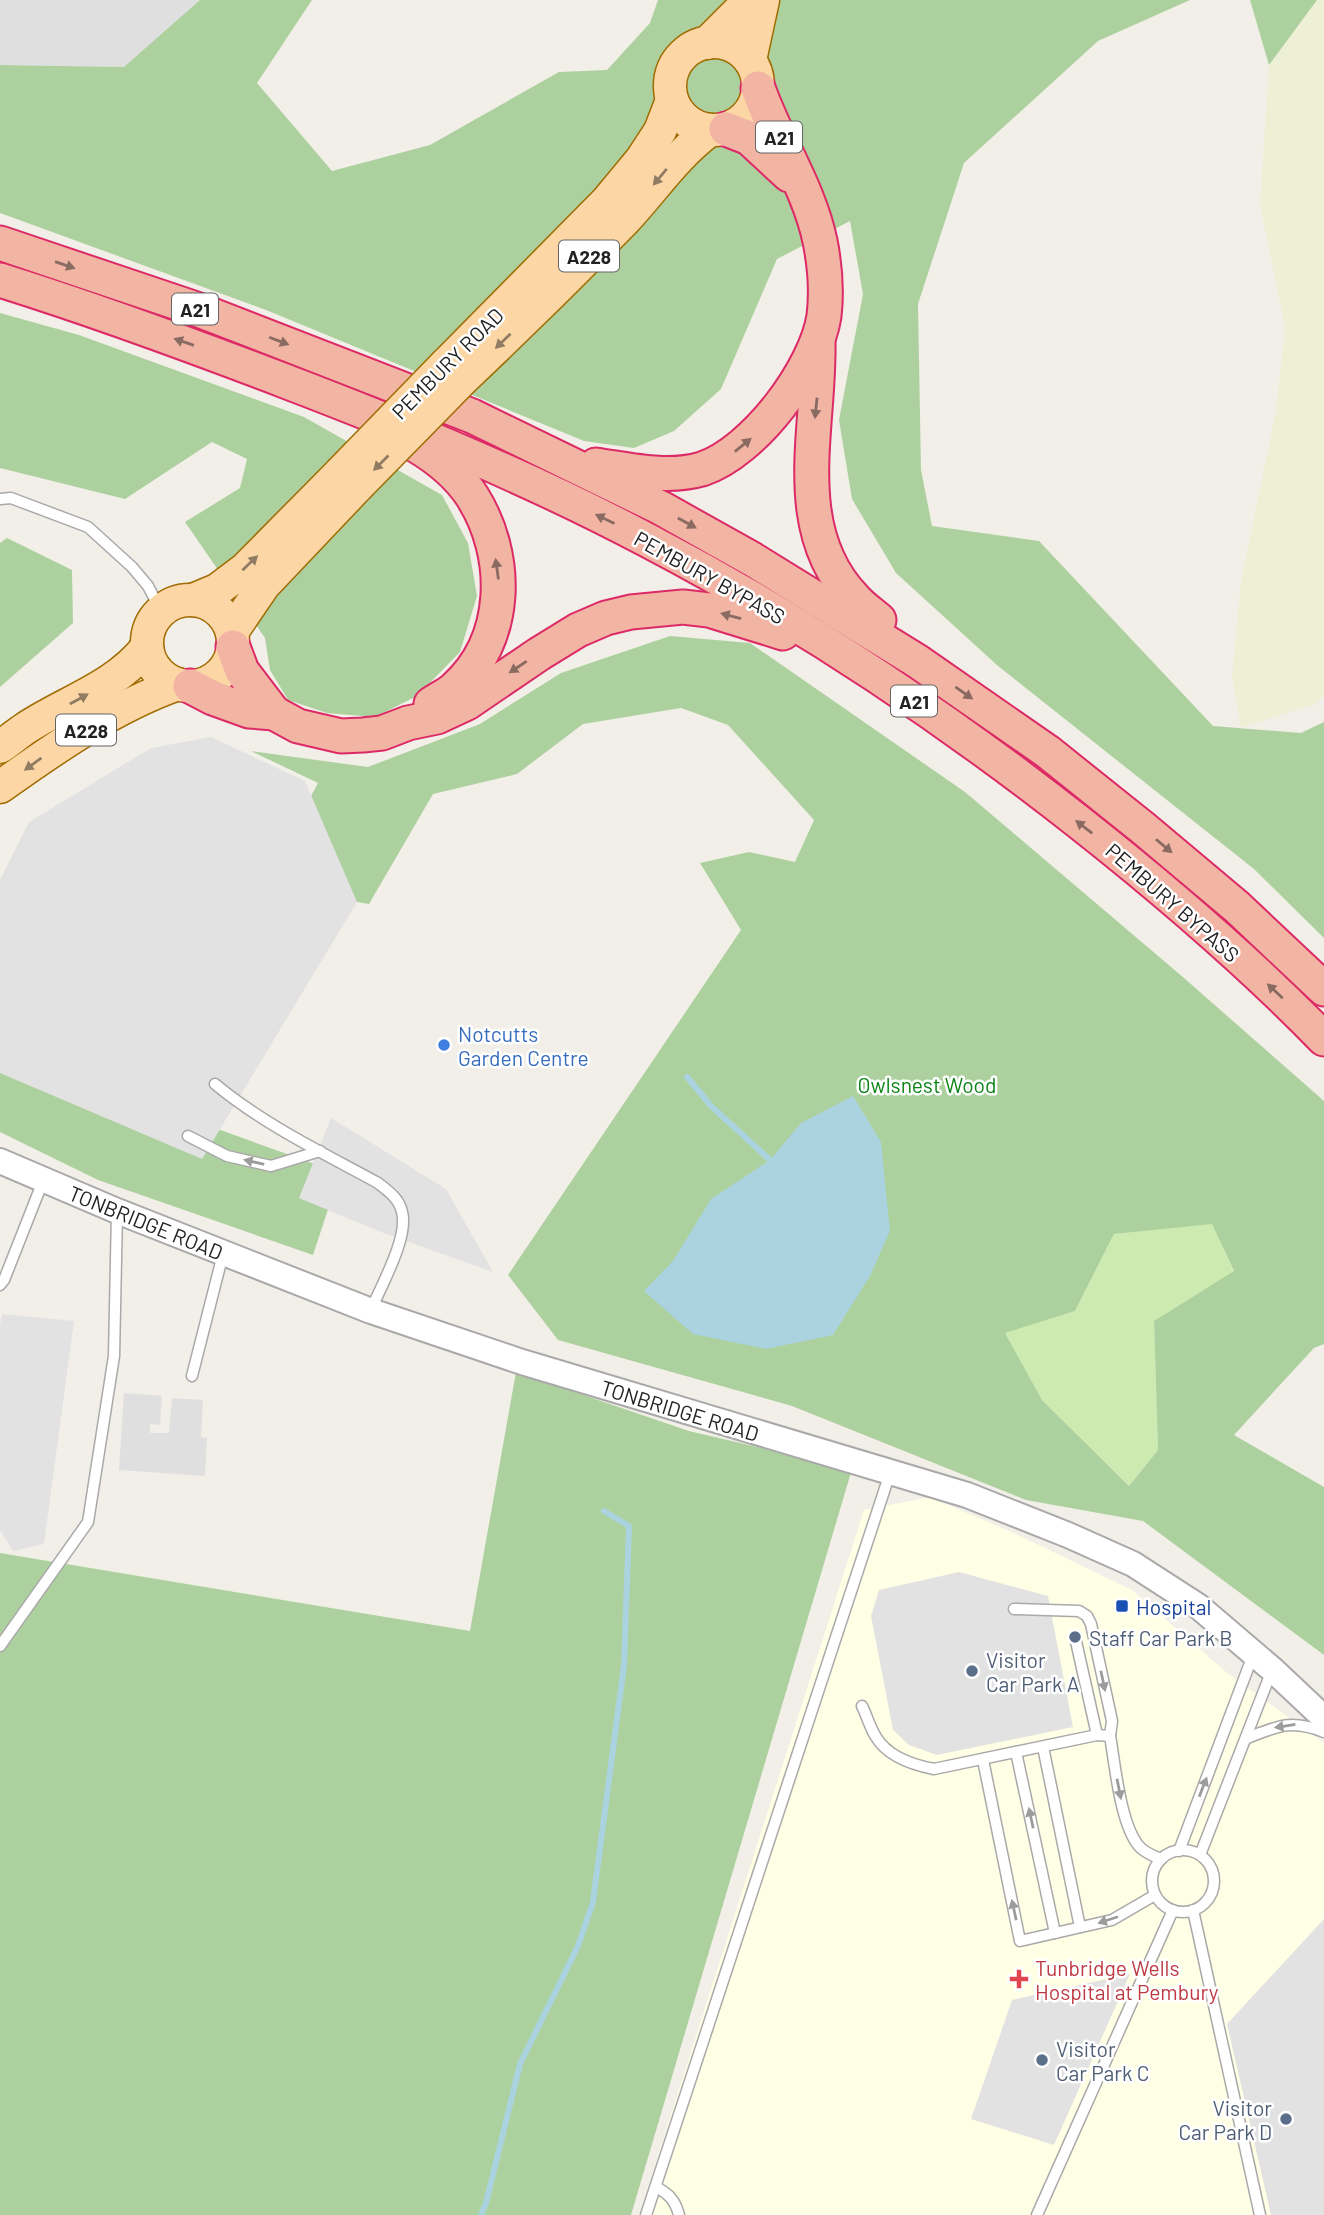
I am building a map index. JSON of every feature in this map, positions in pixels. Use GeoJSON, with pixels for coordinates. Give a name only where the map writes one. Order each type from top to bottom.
{"type":"FeatureCollection","features":[{"type":"Feature","properties":{"kind":"highway","name":"A21"},"geometry":{"type":"LineString","coordinates":[[561,459],[645,473],[673,473],[701,469],[725,459],[752,438],[772,415],[801,373],[818,340],[824,316],[826,286],[820,239],[801,186],[766,111],[754,74]]}},
{"type":"Feature","properties":{"kind":"highway","name":"A21"},"geometry":{"type":"LineString","coordinates":[[718,129],[749,138],[801,186]]}},
{"type":"Feature","properties":{"kind":"highway","name":"PEMBURY BYPASS"},"geometry":{"type":"LineString","coordinates":[[0,243],[199,310],[472,416],[661,508],[752,559],[917,661],[1048,752],[1237,908],[1324,989]]}},
{"type":"Feature","properties":{"kind":"highway","name":"PEMBURY BYPASS"},"geometry":{"type":"LineString","coordinates":[[0,280],[191,345],[362,410],[531,483],[645,539],[728,584],[897,688],[1027,781],[1209,930],[1324,1039]]}},
{"type":"Feature","properties":{"kind":"highway","name":"A21"},"geometry":{"type":"LineString","coordinates":[[818,340],[819,378],[811,457],[811,485],[818,532],[826,555],[846,588],[886,625],[917,661]]}},
{"type":"Feature","properties":{"kind":"highway","name":"A21"},"geometry":{"type":"LineString","coordinates":[[362,410],[432,455],[471,494],[493,540],[497,563],[498,608],[486,646],[476,664],[453,690],[430,704],[408,723]]}},
{"type":"Feature","properties":{"kind":"highway","name":"A21"},"geometry":{"type":"LineString","coordinates":[[184,685],[248,711],[274,713],[298,726],[341,736],[382,733],[408,723],[437,717],[467,703],[578,630],[606,618],[631,612],[683,607],[709,610],[744,619],[842,653]]}},
{"type":"Feature","properties":{"kind":"highway","name":"A21"},"geometry":{"type":"LineString","coordinates":[[232,640],[242,671],[274,713]]}},
{"type":"Feature","properties":{"kind":"main road"},"geometry":{"type":"LineString","coordinates":[[707,43],[750,0]]}},
{"type":"Feature","properties":{"kind":"main road"},"geometry":{"type":"LineString","coordinates":[[754,74],[742,51],[719,42],[707,43],[692,48],[681,58],[673,71],[670,85],[672,100],[678,112],[698,127],[718,129],[738,123],[749,114],[756,102],[754,74],[763,0]]}},
{"type":"Feature","properties":{"kind":"main road","name":"PEMBURY ROAD"},"geometry":{"type":"LineString","coordinates":[[232,640],[264,585],[349,480],[454,372],[641,160],[660,131],[672,100]]}},
{"type":"Feature","properties":{"kind":"main road","name":"PEMBURY ROAD"},"geometry":{"type":"LineString","coordinates":[[454,372],[549,297],[691,145],[718,129]]}},
{"type":"Feature","properties":{"kind":"main road","name":"PEMBURY ROAD"},"geometry":{"type":"LineString","coordinates":[[193,600],[217,590],[245,569],[349,480]]}},
{"type":"Feature","properties":{"kind":"main road"},"geometry":{"type":"LineString","coordinates":[[193,600],[218,610],[227,620],[232,640],[229,662],[219,675],[205,683],[184,685],[166,679],[156,670],[147,647],[148,634],[161,611],[176,602],[193,600]]}},
{"type":"Feature","properties":{"kind":"main road","name":"A228"},"geometry":{"type":"LineString","coordinates":[[0,747],[27,728],[118,676],[135,662],[147,647]]}},
{"type":"Feature","properties":{"kind":"main road","name":"A228"},"geometry":{"type":"LineString","coordinates":[[0,787],[41,758],[131,703],[184,685]]}},
{"type":"Feature","properties":{"kind":"street","name":"TONBRIDGE ROAD"},"geometry":{"type":"LineString","coordinates":[[0,1161],[117,1212],[371,1311],[522,1363],[967,1495],[1133,1564],[1198,1606],[1324,1718]]}},
{"type":"Feature","properties":{"kind":"lane"},"geometry":{"type":"LineString","coordinates":[[0,499],[11,498],[88,527],[148,586],[161,611]]}},
{"type":"Feature","properties":{"kind":"lane"},"geometry":{"type":"LineString","coordinates":[[215,1084],[232,1098],[391,1193],[399,1204],[403,1215],[399,1244],[371,1311]]}},
{"type":"Feature","properties":{"kind":"lane"},"geometry":{"type":"LineString","coordinates":[[188,1136],[227,1156],[271,1166],[320,1151]]}},
{"type":"Feature","properties":{"kind":"lane"},"geometry":{"type":"LineString","coordinates":[[0,1285],[43,1180]]}},
{"type":"Feature","properties":{"kind":"lane"},"geometry":{"type":"LineString","coordinates":[[0,1646],[88,1522],[114,1356],[117,1212]]}},
{"type":"Feature","properties":{"kind":"lane"},"geometry":{"type":"LineString","coordinates":[[191,1376],[223,1254]]}},
{"type":"Feature","properties":{"kind":"lane"},"geometry":{"type":"LineString","coordinates":[[646,2215],[891,1472]]}},
{"type":"Feature","properties":{"kind":"lane"},"geometry":{"type":"LineString","coordinates":[[1014,1609],[1079,1611],[1087,1616],[1112,1721],[1110,1735],[1126,1820],[1138,1844],[1150,1855],[1161,1859]]}},
{"type":"Feature","properties":{"kind":"lane"},"geometry":{"type":"LineString","coordinates":[[1075,1637],[1097,1735]]}},
{"type":"Feature","properties":{"kind":"lane"},"geometry":{"type":"LineString","coordinates":[[1179,1851],[1254,1653]]}},
{"type":"Feature","properties":{"kind":"lane"},"geometry":{"type":"LineString","coordinates":[[1200,1855],[1273,1670]]}},
{"type":"Feature","properties":{"kind":"lane"},"geometry":{"type":"LineString","coordinates":[[862,1706],[877,1738],[892,1753],[915,1765],[934,1769],[1097,1735],[1110,1735]]}},
{"type":"Feature","properties":{"kind":"lane"},"geometry":{"type":"LineString","coordinates":[[1247,1738],[1292,1723],[1324,1732]]}},
{"type":"Feature","properties":{"kind":"lane"},"geometry":{"type":"LineString","coordinates":[[1043,1747],[1080,1927]]}},
{"type":"Feature","properties":{"kind":"lane"},"geometry":{"type":"LineString","coordinates":[[1016,1752],[1055,1933]]}},
{"type":"Feature","properties":{"kind":"lane"},"geometry":{"type":"LineString","coordinates":[[983,1760],[1020,1941],[1112,1920],[1155,1895]]}},
{"type":"Feature","properties":{"kind":"lane"},"geometry":{"type":"LineString","coordinates":[[1179,1851],[1200,1855],[1208,1864],[1214,1881],[1208,1899],[1201,1906],[1183,1912],[1173,1910],[1160,1902],[1155,1895],[1152,1876],[1161,1859],[1179,1851]]}},
{"type":"Feature","properties":{"kind":"lane"},"geometry":{"type":"LineString","coordinates":[[1037,2215],[1173,1910]]}},
{"type":"Feature","properties":{"kind":"lane"},"geometry":{"type":"LineString","coordinates":[[1193,1910],[1260,2215]]}},
{"type":"Feature","properties":{"kind":"lane"},"geometry":{"type":"LineString","coordinates":[[656,2187],[674,2200],[679,2215]]}},
{"type":"Feature","properties":{"kind":"shaded area"},"geometry":{"type":"Polygon","coordinates":[[[0,0],[206,0],[124,67],[0,65],[0,0]]]}},
{"type":"Feature","properties":{"kind":"shaded area"},"geometry":{"type":"Polygon","coordinates":[[[1317,0],[1324,0],[1324,696],[1317,703],[1241,728],[1232,676],[1241,582],[1276,411],[1285,328],[1260,205],[1269,65],[1317,0]]]}},
{"type":"Feature","properties":{"kind":"shaded area"},"geometry":{"type":"Polygon","coordinates":[[[211,737],[305,781],[357,902],[202,1159],[0,1073],[0,880],[29,822],[151,748],[211,737]]]}},
{"type":"Feature","properties":{"kind":"shaded area"},"geometry":{"type":"Polygon","coordinates":[[[331,1118],[446,1189],[493,1272],[381,1232],[299,1198],[331,1118]]]}},
{"type":"Feature","properties":{"kind":"shaded area"},"geometry":{"type":"Polygon","coordinates":[[[2,1314],[74,1321],[44,1544],[13,1551],[0,1530],[2,1314]]]}},
{"type":"Feature","properties":{"kind":"shaded area"},"geometry":{"type":"Polygon","coordinates":[[[124,1393],[162,1396],[160,1425],[150,1424],[150,1433],[169,1433],[172,1398],[203,1400],[201,1437],[207,1438],[205,1476],[119,1470],[124,1393]]]}},
{"type":"Feature","properties":{"kind":"shaded area","name":"Tunbridge Wells Hospital at Pembury"},"geometry":{"type":"Polygon","coordinates":[[[930,1497],[1014,1533],[1132,1590],[1226,1672],[1324,1743],[1324,2215],[639,2215],[864,1510],[930,1497]]]}},
{"type":"Feature","properties":{"kind":"shaded area","name":"Visitor Car Park A"},"geometry":{"type":"Polygon","coordinates":[[[959,1572],[1048,1596],[1073,1727],[937,1755],[909,1745],[893,1730],[871,1616],[879,1590],[959,1572]]]}},
{"type":"Feature","properties":{"kind":"shaded area","name":"Visitor Car Park D"},"geometry":{"type":"Polygon","coordinates":[[[1324,1919],[1324,2215],[1271,2215],[1227,2024],[1324,1919]]]}},
{"type":"Feature","properties":{"kind":"shaded area","name":"Visitor Car Park C"},"geometry":{"type":"Polygon","coordinates":[[[1130,1974],[1054,2145],[971,2119],[1012,2000],[1130,1974]]]}},
{"type":"Feature","properties":{"kind":"green space"},"geometry":{"type":"Polygon","coordinates":[[[200,0],[312,0],[257,83],[332,171],[430,145],[559,72],[607,70],[650,23],[658,0],[1190,0],[1098,41],[964,163],[918,304],[921,470],[932,526],[1039,541],[1213,726],[1301,733],[1324,722],[1324,938],[1254,869],[998,666],[896,573],[852,499],[839,420],[863,294],[850,221],[777,259],[721,389],[674,431],[634,448],[584,441],[266,310],[0,213],[0,65],[124,67],[200,0]]]}},
{"type":"Feature","properties":{"kind":"green space"},"geometry":{"type":"Polygon","coordinates":[[[1250,0],[1317,0],[1269,65],[1250,0]]]}},
{"type":"Feature","properties":{"kind":"green space"},"geometry":{"type":"Polygon","coordinates":[[[0,313],[79,335],[304,417],[442,495],[468,543],[477,596],[460,652],[417,696],[375,717],[327,713],[288,700],[270,670],[265,638],[185,522],[240,488],[247,459],[212,442],[125,499],[0,468],[0,313]]]}},
{"type":"Feature","properties":{"kind":"green space"},"geometry":{"type":"Polygon","coordinates":[[[7,538],[72,570],[73,623],[0,687],[0,543],[7,538]]]}},
{"type":"Feature","properties":{"kind":"green space","name":"Owlsnest Wood"},"geometry":{"type":"Polygon","coordinates":[[[670,636],[750,643],[965,792],[1324,1101],[1324,1344],[1314,1348],[1234,1435],[1324,1487],[1324,1655],[1143,1521],[1026,1500],[792,1406],[558,1340],[508,1275],[741,930],[700,863],[749,852],[795,862],[814,820],[728,725],[681,708],[583,724],[517,774],[433,794],[369,904],[262,887],[318,783],[251,751],[368,767],[480,724],[561,673],[670,636]],[[1212,1224],[1114,1234],[1075,1311],[1005,1333],[1042,1400],[1129,1486],[1158,1450],[1154,1321],[1234,1271],[1212,1224]]]}},
{"type":"Feature","properties":{"kind":"green space"},"geometry":{"type":"Polygon","coordinates":[[[0,1051],[340,1173],[313,1255],[98,1180],[0,1132],[0,1051]]]}},
{"type":"Feature","properties":{"kind":"green space"},"geometry":{"type":"Polygon","coordinates":[[[1212,1223],[1234,1272],[1154,1321],[1158,1450],[1129,1486],[1042,1400],[1004,1332],[1075,1311],[1114,1234],[1212,1223]]]}},
{"type":"Feature","properties":{"kind":"green space"},"geometry":{"type":"Polygon","coordinates":[[[516,1372],[689,1431],[852,1469],[631,2215],[0,2215],[0,1553],[470,1631],[516,1372]]]}},
{"type":"Feature","properties":{"kind":"water"},"geometry":{"type":"Polygon","coordinates":[[[853,1096],[881,1142],[890,1231],[870,1276],[833,1335],[766,1349],[693,1334],[644,1291],[673,1261],[711,1199],[770,1160],[801,1123],[853,1096]]]}},
{"type":"Feature","properties":{"kind":"waterway"},"geometry":{"type":"LineString","coordinates":[[687,1077],[711,1106],[770,1160]]}},
{"type":"Feature","properties":{"kind":"waterway"},"geometry":{"type":"LineString","coordinates":[[481,2215],[520,2064],[578,1946],[593,1902],[624,1665],[629,1526],[604,1511]]}},
{"type":"Feature","properties":{"kind":"place","name":"Notcutts Garden Centre"},"geometry":{"type":"Point","coordinates":[444,1045]}},
{"type":"Feature","properties":{"kind":"place","name":"Hospital"},"geometry":{"type":"Point","coordinates":[1122,1606]}},
{"type":"Feature","properties":{"kind":"place","name":"Staff Car Park B"},"geometry":{"type":"Point","coordinates":[1075,1637]}},
{"type":"Feature","properties":{"kind":"place","name":"Visitor Car Park A"},"geometry":{"type":"Point","coordinates":[972,1671]}},
{"type":"Feature","properties":{"kind":"place","name":"Tunbridge Wells Hospital at Pembury"},"geometry":{"type":"Point","coordinates":[1019,1979]}},
{"type":"Feature","properties":{"kind":"place","name":"Visitor Car Park C"},"geometry":{"type":"Point","coordinates":[1042,2060]}},
{"type":"Feature","properties":{"kind":"place","name":"Visitor Car Park D"},"geometry":{"type":"Point","coordinates":[1286,2119]}}]}
